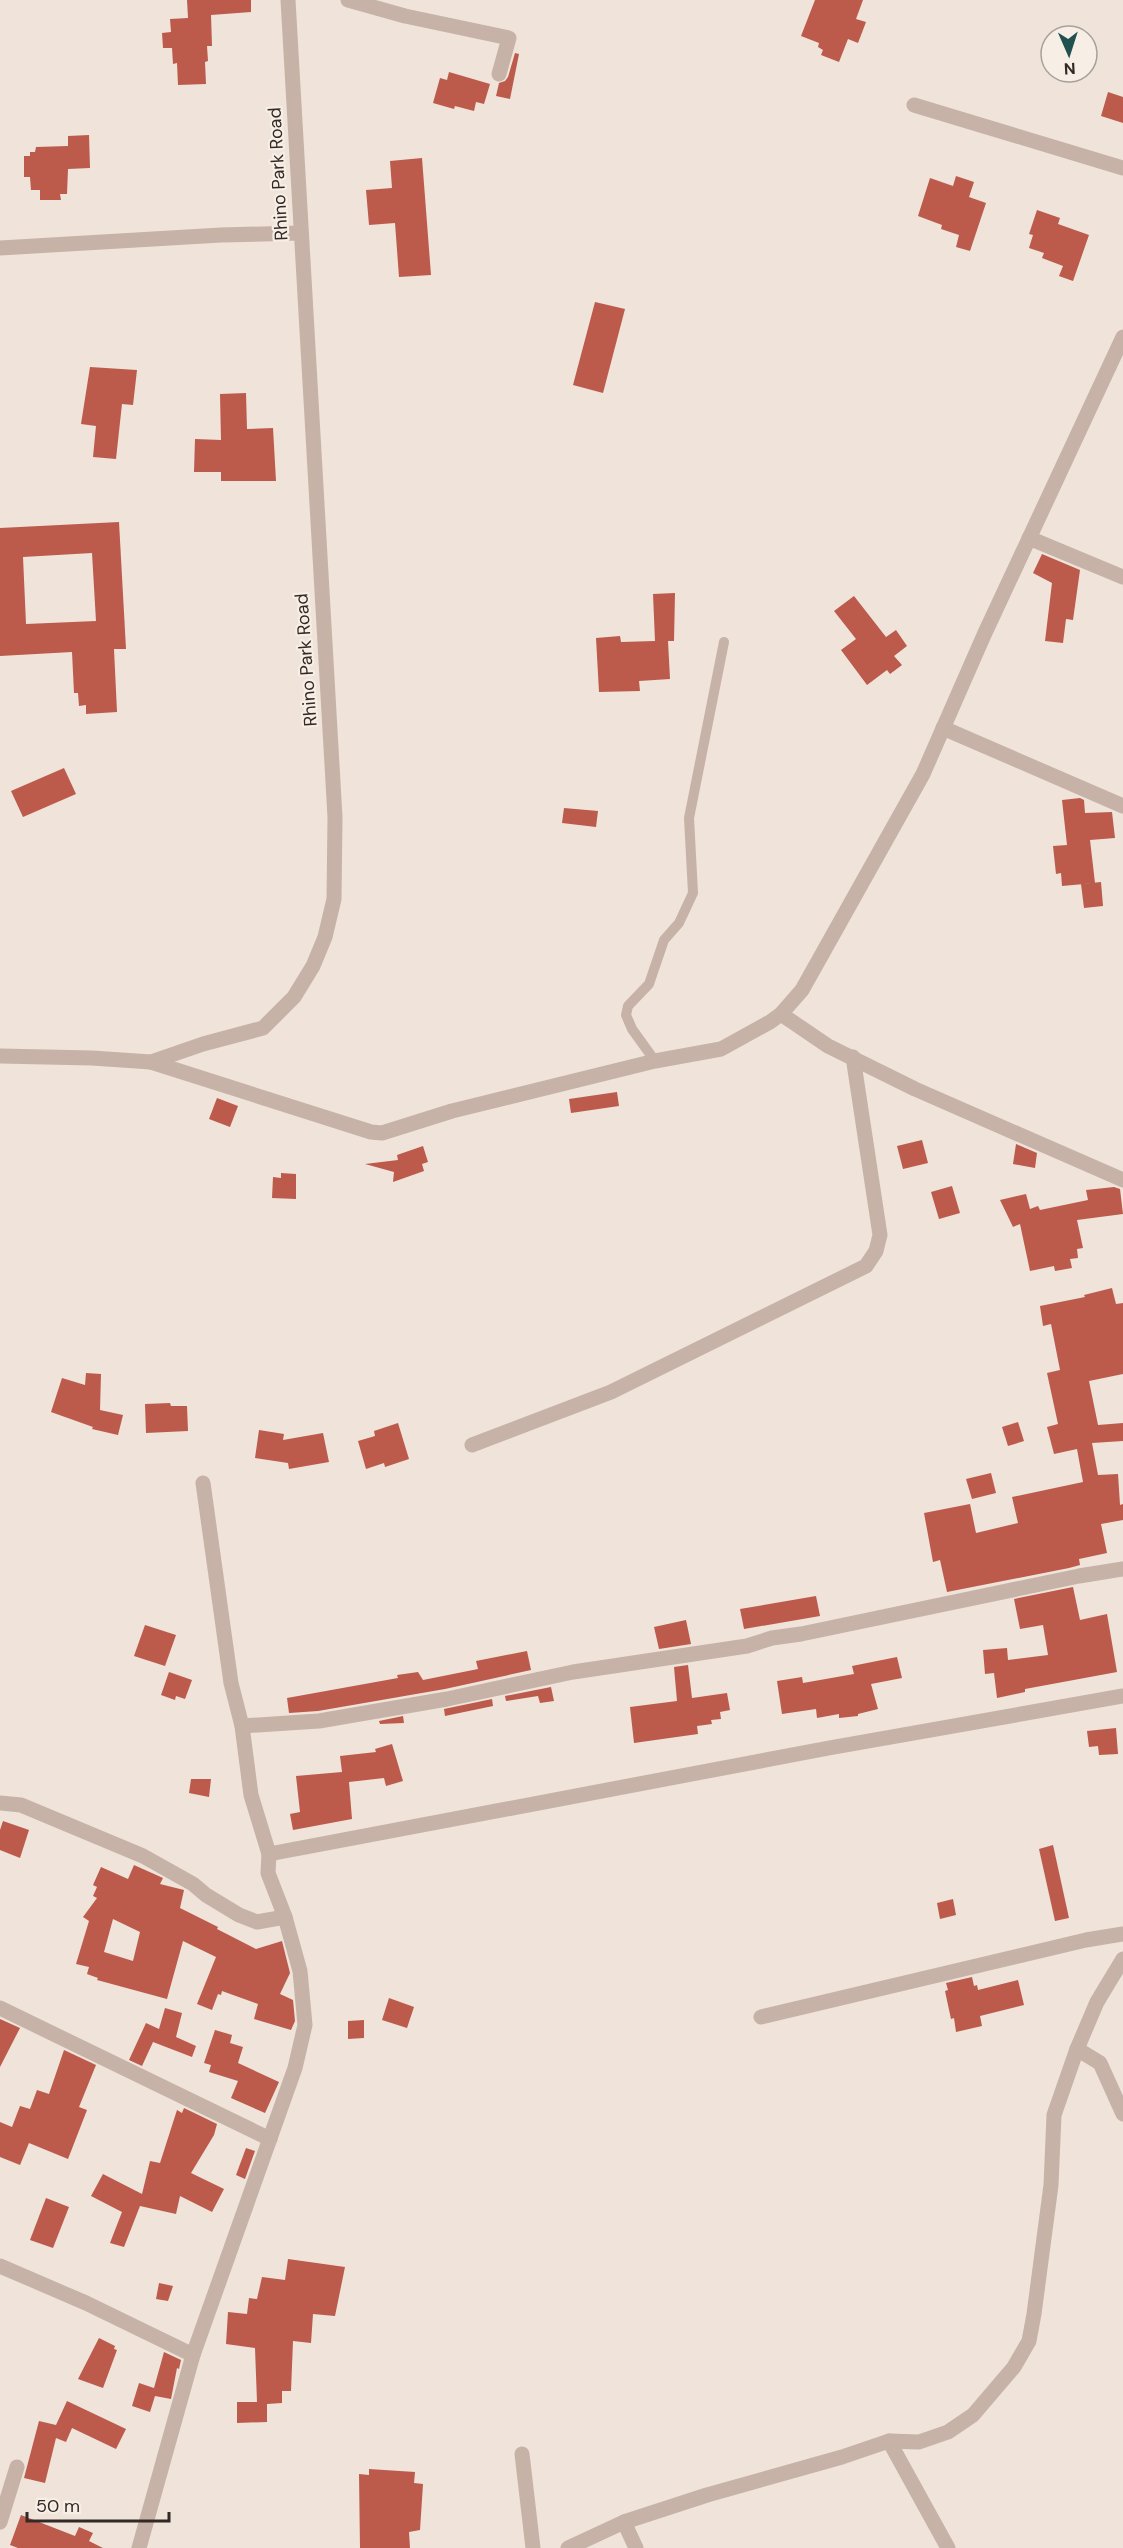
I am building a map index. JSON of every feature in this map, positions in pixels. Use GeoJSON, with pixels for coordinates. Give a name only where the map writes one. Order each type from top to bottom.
{"type":"FeatureCollection","features":[{"type":"Feature","properties":{"kind":"street","name":"Rhino Park Road"},"geometry":{"type":"LineString","coordinates":[[0,1056],[151,1062],[262,1028],[294,997],[313,966],[325,937],[334,899],[335,817],[288,0]]}},
{"type":"Feature","properties":{"kind":"street"},"geometry":{"type":"LineString","coordinates":[[348,0],[405,16],[509,38],[499,74]]}},
{"type":"Feature","properties":{"kind":"street"},"geometry":{"type":"LineString","coordinates":[[914,105],[1123,168]]}},
{"type":"Feature","properties":{"kind":"street"},"geometry":{"type":"LineString","coordinates":[[0,248],[221,235],[301,233]]}},
{"type":"Feature","properties":{"kind":"street"},"geometry":{"type":"LineString","coordinates":[[151,1062],[371,1132],[382,1133],[452,1111],[655,1061],[721,1049],[781,1014],[802,990],[923,774],[1029,538],[1123,337]]}},
{"type":"Feature","properties":{"kind":"street"},"geometry":{"type":"LineString","coordinates":[[1029,538],[1123,578]]}},
{"type":"Feature","properties":{"kind":"street"},"geometry":{"type":"LineString","coordinates":[[943,728],[1123,806]]}},
{"type":"Feature","properties":{"kind":"street"},"geometry":{"type":"LineString","coordinates":[[781,1014],[828,1046],[915,1089],[1123,1180]]}},
{"type":"Feature","properties":{"kind":"street"},"geometry":{"type":"LineString","coordinates":[[472,1445],[611,1392],[866,1266],[876,1251],[880,1235],[853,1057]]}},
{"type":"Feature","properties":{"kind":"street"},"geometry":{"type":"LineString","coordinates":[[139,2548],[193,2355],[295,2068],[305,2025],[300,1971],[285,1917],[268,1873],[269,1854],[251,1795],[242,1726],[231,1683],[203,1483]]}},
{"type":"Feature","properties":{"kind":"street"},"geometry":{"type":"LineString","coordinates":[[242,1726],[319,1721],[447,1699],[573,1672],[747,1646],[772,1638],[801,1635],[1079,1576],[1123,1569]]}},
{"type":"Feature","properties":{"kind":"street"},"geometry":{"type":"LineString","coordinates":[[269,1854],[851,1744],[1123,1696]]}},
{"type":"Feature","properties":{"kind":"street"},"geometry":{"type":"LineString","coordinates":[[0,1803],[21,1805],[143,1857],[193,1884],[206,1895],[239,1915],[256,1922],[285,1917]]}},
{"type":"Feature","properties":{"kind":"street"},"geometry":{"type":"LineString","coordinates":[[761,2017],[1086,1940],[1123,1934]]}},
{"type":"Feature","properties":{"kind":"street"},"geometry":{"type":"LineString","coordinates":[[568,2548],[624,2523],[707,2495],[843,2457],[889,2441],[919,2442],[948,2432],[973,2415],[1023,2354],[1029,2341],[1051,2185],[1054,2115],[1077,2049],[1097,2002],[1123,1959]]}},
{"type":"Feature","properties":{"kind":"street"},"geometry":{"type":"LineString","coordinates":[[0,2008],[270,2139]]}},
{"type":"Feature","properties":{"kind":"street"},"geometry":{"type":"LineString","coordinates":[[1077,2049],[1100,2063],[1123,2114]]}},
{"type":"Feature","properties":{"kind":"street"},"geometry":{"type":"LineString","coordinates":[[0,2266],[86,2303],[193,2355]]}},
{"type":"Feature","properties":{"kind":"street"},"geometry":{"type":"LineString","coordinates":[[889,2441],[948,2548]]}},
{"type":"Feature","properties":{"kind":"street"},"geometry":{"type":"LineString","coordinates":[[522,2454],[533,2548]]}},
{"type":"Feature","properties":{"kind":"street"},"geometry":{"type":"LineString","coordinates":[[0,2522],[17,2468]]}},
{"type":"Feature","properties":{"kind":"street"},"geometry":{"type":"LineString","coordinates":[[624,2523],[636,2548]]}},
{"type":"Feature","properties":{"kind":"lane"},"geometry":{"type":"LineString","coordinates":[[655,1061],[632,1029],[626,1015],[628,1006],[649,984],[664,940],[679,923],[693,893],[689,818],[724,642]]}},
{"type":"Feature","properties":{"kind":"building"},"geometry":{"type":"Polygon","coordinates":[[[187,0],[251,0],[251,12],[211,15],[212,46],[207,46],[206,84],[178,85],[177,63],[173,64],[172,48],[163,48],[162,33],[171,32],[170,19],[188,18],[187,0]]]}},
{"type":"Feature","properties":{"kind":"building"},"geometry":{"type":"Polygon","coordinates":[[[815,0],[863,0],[856,19],[866,22],[858,43],[848,39],[839,62],[821,55],[823,50],[818,47],[819,43],[801,36],[815,0]]]}},
{"type":"Feature","properties":{"kind":"building"},"geometry":{"type":"Polygon","coordinates":[[[515,53],[519,54],[510,99],[496,96],[499,83],[508,77],[515,53]]]}},
{"type":"Feature","properties":{"kind":"building"},"geometry":{"type":"Polygon","coordinates":[[[449,72],[490,84],[484,104],[476,102],[474,111],[455,106],[454,109],[433,103],[440,78],[447,80],[449,72]]]}},
{"type":"Feature","properties":{"kind":"building"},"geometry":{"type":"Polygon","coordinates":[[[1108,92],[1123,97],[1123,123],[1101,116],[1108,92]]]}},
{"type":"Feature","properties":{"kind":"building"},"geometry":{"type":"Polygon","coordinates":[[[89,135],[90,168],[68,169],[67,194],[60,194],[61,200],[40,200],[40,190],[31,190],[30,177],[24,177],[24,156],[30,156],[30,152],[35,152],[36,147],[68,146],[68,136],[89,135]]]}},
{"type":"Feature","properties":{"kind":"building"},"geometry":{"type":"Polygon","coordinates":[[[422,158],[431,275],[399,277],[395,223],[369,225],[366,190],[392,188],[390,161],[422,158]]]}},
{"type":"Feature","properties":{"kind":"building"},"geometry":{"type":"Polygon","coordinates":[[[956,176],[974,182],[969,197],[986,203],[970,251],[956,247],[959,235],[941,229],[942,225],[918,216],[930,178],[953,186],[956,176]]]}},
{"type":"Feature","properties":{"kind":"building"},"geometry":{"type":"Polygon","coordinates":[[[1037,210],[1060,218],[1058,224],[1089,235],[1073,281],[1059,276],[1063,266],[1042,258],[1044,253],[1029,248],[1033,235],[1029,234],[1037,210]]]}},
{"type":"Feature","properties":{"kind":"building"},"geometry":{"type":"Polygon","coordinates":[[[595,302],[625,309],[603,393],[573,385],[595,302]]]}},
{"type":"Feature","properties":{"kind":"building"},"geometry":{"type":"Polygon","coordinates":[[[90,367],[137,370],[133,405],[122,404],[116,459],[93,457],[96,426],[81,424],[90,367]]]}},
{"type":"Feature","properties":{"kind":"building"},"geometry":{"type":"Polygon","coordinates":[[[246,393],[247,429],[273,428],[276,481],[221,481],[221,472],[194,472],[195,439],[221,440],[220,394],[246,393]]]}},
{"type":"Feature","properties":{"kind":"building"},"geometry":{"type":"Polygon","coordinates":[[[119,522],[126,649],[114,649],[117,712],[86,714],[86,705],[79,706],[78,693],[74,693],[72,652],[0,656],[0,528],[119,522]],[[92,553],[23,557],[26,624],[96,621],[92,553]]]}},
{"type":"Feature","properties":{"kind":"building"},"geometry":{"type":"Polygon","coordinates":[[[1042,554],[1080,570],[1073,620],[1066,619],[1063,643],[1045,641],[1052,583],[1033,573],[1042,554]]]}},
{"type":"Feature","properties":{"kind":"building"},"geometry":{"type":"Polygon","coordinates":[[[675,593],[674,641],[668,641],[670,679],[639,681],[640,691],[599,692],[596,638],[620,636],[621,642],[655,641],[653,594],[675,593]]]}},
{"type":"Feature","properties":{"kind":"building"},"geometry":{"type":"Polygon","coordinates":[[[854,596],[886,637],[896,630],[907,646],[894,656],[902,665],[890,674],[887,670],[867,685],[841,650],[856,639],[834,611],[854,596]]]}},
{"type":"Feature","properties":{"kind":"building"},"geometry":{"type":"Polygon","coordinates":[[[64,768],[76,794],[23,817],[11,791],[64,768]]]}},
{"type":"Feature","properties":{"kind":"building"},"geometry":{"type":"Polygon","coordinates":[[[1080,798],[1084,800],[1085,813],[1112,812],[1115,838],[1090,840],[1095,883],[1062,886],[1061,873],[1056,874],[1053,846],[1067,845],[1062,800],[1080,798]]]}},
{"type":"Feature","properties":{"kind":"building"},"geometry":{"type":"Polygon","coordinates":[[[564,808],[598,811],[596,827],[562,823],[564,808]]]}},
{"type":"Feature","properties":{"kind":"building"},"geometry":{"type":"Polygon","coordinates":[[[1101,882],[1103,906],[1084,908],[1081,884],[1101,882]]]}},
{"type":"Feature","properties":{"kind":"building"},"geometry":{"type":"Polygon","coordinates":[[[617,1092],[619,1106],[571,1113],[569,1099],[617,1092]]]}},
{"type":"Feature","properties":{"kind":"building"},"geometry":{"type":"Polygon","coordinates":[[[217,1098],[238,1106],[230,1127],[209,1119],[217,1098]]]}},
{"type":"Feature","properties":{"kind":"building"},"geometry":{"type":"Polygon","coordinates":[[[922,1140],[928,1163],[903,1169],[897,1146],[922,1140]]]}},
{"type":"Feature","properties":{"kind":"building"},"geometry":{"type":"Polygon","coordinates":[[[1016,1144],[1037,1153],[1035,1168],[1013,1164],[1016,1144]]]}},
{"type":"Feature","properties":{"kind":"building"},"geometry":{"type":"Polygon","coordinates":[[[423,1146],[428,1162],[422,1164],[424,1171],[393,1182],[394,1172],[365,1164],[398,1160],[397,1155],[423,1146]]]}},
{"type":"Feature","properties":{"kind":"building"},"geometry":{"type":"Polygon","coordinates":[[[281,1173],[296,1174],[296,1199],[272,1198],[273,1177],[281,1178],[281,1173]]]}},
{"type":"Feature","properties":{"kind":"building"},"geometry":{"type":"Polygon","coordinates":[[[952,1186],[960,1213],[939,1219],[931,1192],[952,1186]]]}},
{"type":"Feature","properties":{"kind":"building"},"geometry":{"type":"Polygon","coordinates":[[[1114,1187],[1120,1189],[1123,1214],[1077,1220],[1083,1248],[1077,1249],[1078,1258],[1070,1259],[1072,1268],[1055,1271],[1054,1266],[1030,1271],[1020,1224],[1013,1227],[1000,1200],[1026,1194],[1030,1209],[1038,1206],[1040,1210],[1088,1200],[1086,1190],[1114,1187]]]}},
{"type":"Feature","properties":{"kind":"building"},"geometry":{"type":"Polygon","coordinates":[[[1112,1288],[1116,1304],[1123,1303],[1123,1374],[1089,1381],[1098,1425],[1123,1423],[1123,1441],[1092,1443],[1098,1475],[1118,1474],[1120,1505],[1123,1504],[1123,1520],[1101,1524],[1107,1553],[1079,1559],[1080,1565],[1069,1568],[947,1592],[940,1560],[933,1562],[924,1513],[970,1504],[976,1533],[1018,1523],[1012,1497],[1083,1482],[1077,1449],[1054,1454],[1047,1427],[1058,1424],[1047,1373],[1060,1370],[1051,1324],[1043,1326],[1040,1306],[1085,1297],[1084,1295],[1112,1288]]]}},
{"type":"Feature","properties":{"kind":"building"},"geometry":{"type":"Polygon","coordinates":[[[86,1373],[101,1374],[100,1410],[123,1415],[118,1435],[92,1429],[93,1427],[51,1412],[62,1378],[85,1385],[86,1373]]]}},
{"type":"Feature","properties":{"kind":"building"},"geometry":{"type":"Polygon","coordinates":[[[170,1403],[171,1406],[187,1406],[188,1431],[146,1433],[145,1404],[170,1403]]]}},
{"type":"Feature","properties":{"kind":"building"},"geometry":{"type":"Polygon","coordinates":[[[1018,1422],[1024,1441],[1008,1446],[1002,1427],[1018,1422]]]}},
{"type":"Feature","properties":{"kind":"building"},"geometry":{"type":"Polygon","coordinates":[[[398,1423],[409,1459],[385,1467],[384,1463],[366,1469],[358,1441],[375,1436],[374,1431],[398,1423]]]}},
{"type":"Feature","properties":{"kind":"building"},"geometry":{"type":"Polygon","coordinates":[[[259,1430],[284,1434],[283,1440],[323,1433],[329,1462],[289,1469],[288,1463],[255,1458],[259,1430]]]}},
{"type":"Feature","properties":{"kind":"building"},"geometry":{"type":"Polygon","coordinates":[[[991,1473],[996,1493],[972,1499],[966,1479],[991,1473]]]}},
{"type":"Feature","properties":{"kind":"building"},"geometry":{"type":"Polygon","coordinates":[[[1073,1587],[1080,1620],[1107,1614],[1117,1672],[1025,1689],[1025,1692],[997,1698],[994,1673],[985,1674],[983,1650],[1007,1648],[1008,1660],[1048,1655],[1043,1625],[1020,1629],[1014,1599],[1073,1587]]]}},
{"type":"Feature","properties":{"kind":"building"},"geometry":{"type":"Polygon","coordinates":[[[816,1596],[820,1616],[744,1629],[740,1609],[816,1596]]]}},
{"type":"Feature","properties":{"kind":"building"},"geometry":{"type":"Polygon","coordinates":[[[686,1620],[691,1644],[659,1649],[654,1627],[686,1620]]]}},
{"type":"Feature","properties":{"kind":"building"},"geometry":{"type":"Polygon","coordinates":[[[145,1625],[176,1635],[165,1666],[134,1656],[145,1625]]]}},
{"type":"Feature","properties":{"kind":"building"},"geometry":{"type":"Polygon","coordinates":[[[527,1651],[531,1670],[445,1689],[318,1711],[289,1713],[287,1698],[398,1678],[397,1675],[418,1672],[423,1680],[478,1669],[476,1661],[527,1651]]]}},
{"type":"Feature","properties":{"kind":"building"},"geometry":{"type":"Polygon","coordinates":[[[897,1657],[902,1678],[871,1684],[878,1709],[858,1714],[858,1716],[839,1718],[839,1714],[817,1718],[816,1709],[782,1714],[777,1681],[802,1677],[803,1683],[854,1674],[852,1666],[897,1657]]]}},
{"type":"Feature","properties":{"kind":"building"},"geometry":{"type":"Polygon","coordinates":[[[688,1665],[692,1698],[727,1693],[730,1710],[720,1712],[721,1719],[711,1720],[712,1724],[697,1726],[698,1734],[634,1743],[630,1707],[677,1701],[674,1667],[688,1665]]]}},
{"type":"Feature","properties":{"kind":"building"},"geometry":{"type":"Polygon","coordinates":[[[169,1672],[192,1680],[185,1699],[176,1696],[175,1700],[161,1695],[169,1672]]]}},
{"type":"Feature","properties":{"kind":"building"},"geometry":{"type":"Polygon","coordinates":[[[551,1687],[554,1701],[540,1703],[538,1696],[506,1701],[505,1696],[551,1687]]]}},
{"type":"Feature","properties":{"kind":"building"},"geometry":{"type":"Polygon","coordinates":[[[492,1699],[493,1706],[445,1716],[444,1709],[492,1699]]]}},
{"type":"Feature","properties":{"kind":"building"},"geometry":{"type":"Polygon","coordinates":[[[403,1716],[404,1723],[380,1724],[379,1721],[403,1716]]]}},
{"type":"Feature","properties":{"kind":"building"},"geometry":{"type":"Polygon","coordinates":[[[1116,1728],[1118,1754],[1099,1755],[1098,1746],[1089,1747],[1087,1731],[1116,1728]]]}},
{"type":"Feature","properties":{"kind":"building"},"geometry":{"type":"Polygon","coordinates":[[[392,1744],[403,1781],[386,1786],[384,1778],[349,1782],[352,1819],[293,1830],[290,1814],[300,1812],[296,1776],[342,1772],[340,1756],[376,1752],[375,1749],[392,1744]]]}},
{"type":"Feature","properties":{"kind":"building"},"geometry":{"type":"Polygon","coordinates":[[[191,1779],[211,1779],[209,1797],[189,1793],[191,1779]]]}},
{"type":"Feature","properties":{"kind":"building"},"geometry":{"type":"Polygon","coordinates":[[[3,1821],[29,1830],[20,1858],[0,1850],[0,1830],[3,1821]]]}},
{"type":"Feature","properties":{"kind":"building"},"geometry":{"type":"Polygon","coordinates":[[[1053,1845],[1069,1918],[1055,1921],[1039,1849],[1053,1845]]]}},
{"type":"Feature","properties":{"kind":"building"},"geometry":{"type":"Polygon","coordinates":[[[134,1865],[163,1878],[160,1884],[184,1890],[180,1908],[256,1949],[282,1941],[290,1973],[280,1994],[293,2000],[295,2021],[291,2030],[254,2019],[258,2004],[222,1991],[221,1995],[218,1994],[212,2010],[197,2004],[216,1957],[183,1941],[167,1999],[97,1980],[98,1978],[87,1974],[89,1967],[76,1964],[89,1921],[83,1917],[97,1898],[93,1896],[97,1887],[93,1885],[101,1867],[128,1879],[134,1865]],[[113,1919],[104,1952],[133,1961],[140,1932],[113,1919]]]}},
{"type":"Feature","properties":{"kind":"building"},"geometry":{"type":"Polygon","coordinates":[[[953,1899],[956,1915],[940,1919],[937,1903],[953,1899]]]}},
{"type":"Feature","properties":{"kind":"building"},"geometry":{"type":"Polygon","coordinates":[[[972,1977],[974,1986],[977,1985],[978,1990],[1018,1980],[1024,2005],[980,2016],[982,2026],[956,2032],[945,1991],[948,1990],[946,1983],[972,1977]]]}},
{"type":"Feature","properties":{"kind":"building"},"geometry":{"type":"Polygon","coordinates":[[[389,1998],[414,2007],[407,2028],[382,2020],[389,1998]]]}},
{"type":"Feature","properties":{"kind":"building"},"geometry":{"type":"Polygon","coordinates":[[[165,2008],[182,2013],[176,2037],[196,2046],[192,2057],[153,2042],[142,2066],[129,2060],[146,2023],[159,2029],[165,2008]]]}},
{"type":"Feature","properties":{"kind":"building"},"geometry":{"type":"Polygon","coordinates":[[[0,2019],[20,2028],[0,2067],[0,2019]]]}},
{"type":"Feature","properties":{"kind":"building"},"geometry":{"type":"Polygon","coordinates":[[[364,2020],[364,2038],[348,2039],[348,2021],[364,2020]]]}},
{"type":"Feature","properties":{"kind":"building"},"geometry":{"type":"Polygon","coordinates":[[[215,2030],[232,2035],[230,2043],[243,2047],[238,2063],[279,2082],[265,2113],[231,2098],[238,2081],[209,2072],[211,2065],[204,2063],[215,2030]]]}},
{"type":"Feature","properties":{"kind":"building"},"geometry":{"type":"Polygon","coordinates":[[[64,2050],[96,2065],[79,2107],[87,2110],[68,2159],[29,2143],[20,2165],[0,2157],[0,2122],[12,2127],[20,2106],[30,2109],[37,2090],[49,2094],[64,2050]]]}},
{"type":"Feature","properties":{"kind":"building"},"geometry":{"type":"Polygon","coordinates":[[[184,2108],[217,2124],[214,2135],[191,2173],[224,2189],[212,2212],[180,2196],[176,2214],[140,2206],[124,2247],[110,2243],[122,2212],[91,2196],[103,2174],[142,2194],[150,2161],[160,2163],[177,2110],[182,2113],[184,2108]]]}},
{"type":"Feature","properties":{"kind":"building"},"geometry":{"type":"Polygon","coordinates":[[[246,2148],[255,2151],[245,2179],[236,2175],[246,2148]]]}},
{"type":"Feature","properties":{"kind":"building"},"geometry":{"type":"Polygon","coordinates":[[[46,2198],[69,2207],[53,2248],[30,2240],[46,2198]]]}},
{"type":"Feature","properties":{"kind":"building"},"geometry":{"type":"Polygon","coordinates":[[[288,2259],[345,2267],[335,2316],[313,2314],[311,2343],[293,2341],[291,2391],[282,2391],[282,2403],[267,2404],[267,2422],[237,2423],[237,2402],[257,2402],[255,2348],[226,2344],[228,2312],[247,2314],[249,2298],[257,2299],[262,2277],[285,2280],[288,2259]]]}},
{"type":"Feature","properties":{"kind":"building"},"geometry":{"type":"Polygon","coordinates":[[[159,2283],[173,2286],[168,2301],[156,2299],[159,2283]]]}},
{"type":"Feature","properties":{"kind":"building"},"geometry":{"type":"Polygon","coordinates":[[[99,2338],[115,2346],[114,2349],[117,2350],[103,2388],[78,2379],[99,2338]]]}},
{"type":"Feature","properties":{"kind":"building"},"geometry":{"type":"Polygon","coordinates":[[[164,2352],[181,2360],[179,2369],[177,2368],[171,2399],[155,2396],[150,2412],[132,2406],[139,2383],[154,2388],[164,2352]]]}},
{"type":"Feature","properties":{"kind":"building"},"geometry":{"type":"Polygon","coordinates":[[[67,2401],[126,2429],[116,2449],[72,2428],[66,2442],[56,2438],[45,2483],[24,2478],[39,2421],[56,2425],[67,2401]]]}},
{"type":"Feature","properties":{"kind":"building"},"geometry":{"type":"Polygon","coordinates":[[[369,2469],[415,2472],[414,2483],[423,2484],[420,2530],[409,2532],[410,2548],[360,2548],[359,2474],[369,2475],[369,2469]]]}},
{"type":"Feature","properties":{"kind":"building"},"geometry":{"type":"Polygon","coordinates":[[[21,2515],[75,2536],[79,2527],[93,2533],[89,2541],[103,2548],[18,2548],[10,2545],[21,2515]]]}}]}
